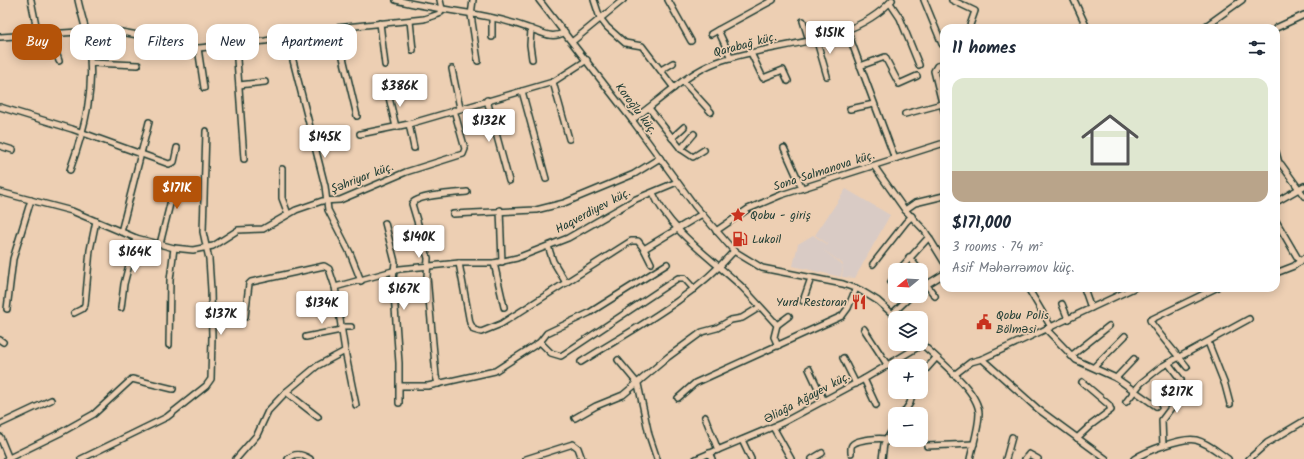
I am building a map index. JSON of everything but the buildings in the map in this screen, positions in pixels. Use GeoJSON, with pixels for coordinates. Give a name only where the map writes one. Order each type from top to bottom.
{"type":"FeatureCollection","features":[{"type":"Feature","properties":{"kind":"street"},"geometry":{"type":"LineString","coordinates":[[30,0],[35,24]]}},
{"type":"Feature","properties":{"kind":"street"},"geometry":{"type":"LineString","coordinates":[[78,0],[84,24]]}},
{"type":"Feature","properties":{"kind":"street"},"geometry":{"type":"LineString","coordinates":[[396,0],[471,13],[552,36],[565,32]]}},
{"type":"Feature","properties":{"kind":"street"},"geometry":{"type":"LineString","coordinates":[[357,26],[434,16],[439,14],[442,9],[440,0]]}},
{"type":"Feature","properties":{"kind":"street"},"geometry":{"type":"LineString","coordinates":[[473,0],[471,13],[478,61]]}},
{"type":"Feature","properties":{"kind":"street","name":"Koroğlu küç."},"geometry":{"type":"LineString","coordinates":[[540,0],[587,60],[677,182],[734,251],[748,261],[762,268],[856,288],[870,295],[889,311]]}},
{"type":"Feature","properties":{"kind":"street"},"geometry":{"type":"LineString","coordinates":[[594,0],[600,18],[607,27],[625,43],[642,46],[674,88]]}},
{"type":"Feature","properties":{"kind":"street"},"geometry":{"type":"LineString","coordinates":[[572,42],[623,0]]}},
{"type":"Feature","properties":{"kind":"street"},"geometry":{"type":"LineString","coordinates":[[668,0],[692,41]]}},
{"type":"Feature","properties":{"kind":"street"},"geometry":{"type":"LineString","coordinates":[[711,34],[773,0]]}},
{"type":"Feature","properties":{"kind":"street"},"geometry":{"type":"LineString","coordinates":[[924,0],[940,39]]}},
{"type":"Feature","properties":{"kind":"street"},"geometry":{"type":"LineString","coordinates":[[952,0],[975,11],[970,24]]}},
{"type":"Feature","properties":{"kind":"street"},"geometry":{"type":"LineString","coordinates":[[1074,0],[1085,24]]}},
{"type":"Feature","properties":{"kind":"street"},"geometry":{"type":"LineString","coordinates":[[1209,24],[1242,0]]}},
{"type":"Feature","properties":{"kind":"street"},"geometry":{"type":"LineString","coordinates":[[891,2],[900,18],[919,65]]}},
{"type":"Feature","properties":{"kind":"street","name":"Qarabağ küç."},"geometry":{"type":"LineString","coordinates":[[632,120],[674,88],[705,67],[731,58],[847,30],[867,21],[891,2]]}},
{"type":"Feature","properties":{"kind":"street"},"geometry":{"type":"LineString","coordinates":[[1280,26],[1304,15]]}},
{"type":"Feature","properties":{"kind":"street"},"geometry":{"type":"LineString","coordinates":[[492,18],[492,37]]}},
{"type":"Feature","properties":{"kind":"street"},"geometry":{"type":"LineString","coordinates":[[410,20],[413,50]]}},
{"type":"Feature","properties":{"kind":"street"},"geometry":{"type":"LineString","coordinates":[[803,21],[809,40]]}},
{"type":"Feature","properties":{"kind":"street"},"geometry":{"type":"LineString","coordinates":[[380,23],[385,65]]}},
{"type":"Feature","properties":{"kind":"street"},"geometry":{"type":"LineString","coordinates":[[531,29],[530,45],[532,59]]}},
{"type":"Feature","properties":{"kind":"street"},"geometry":{"type":"LineString","coordinates":[[718,30],[731,58]]}},
{"type":"Feature","properties":{"kind":"street"},"geometry":{"type":"LineString","coordinates":[[847,30],[895,159]]}},
{"type":"Feature","properties":{"kind":"street"},"geometry":{"type":"LineString","coordinates":[[0,37],[12,36]]}},
{"type":"Feature","properties":{"kind":"street"},"geometry":{"type":"LineString","coordinates":[[816,38],[826,76]]}},
{"type":"Feature","properties":{"kind":"street"},"geometry":{"type":"LineString","coordinates":[[204,88],[198,48],[206,47]]}},
{"type":"Feature","properties":{"kind":"street"},"geometry":{"type":"LineString","coordinates":[[751,53],[763,78],[783,70],[788,81]]}},
{"type":"Feature","properties":{"kind":"street"},"geometry":{"type":"LineString","coordinates":[[860,66],[885,57],[899,84],[917,76]]}},
{"type":"Feature","properties":{"kind":"street"},"geometry":{"type":"LineString","coordinates":[[70,170],[83,133],[89,101],[91,60]]}},
{"type":"Feature","properties":{"kind":"street"},"geometry":{"type":"LineString","coordinates":[[237,60],[244,159]]}},
{"type":"Feature","properties":{"kind":"street"},"geometry":{"type":"LineString","coordinates":[[292,60],[312,143],[325,186],[328,210],[350,253],[361,281]]}},
{"type":"Feature","properties":{"kind":"street"},"geometry":{"type":"LineString","coordinates":[[344,60],[357,116]]}},
{"type":"Feature","properties":{"kind":"street"},"geometry":{"type":"LineString","coordinates":[[360,134],[408,124],[553,82],[587,60]]}},
{"type":"Feature","properties":{"kind":"street"},"geometry":{"type":"LineString","coordinates":[[91,63],[138,65]]}},
{"type":"Feature","properties":{"kind":"street"},"geometry":{"type":"LineString","coordinates":[[661,70],[673,63]]}},
{"type":"Feature","properties":{"kind":"street"},"geometry":{"type":"LineString","coordinates":[[940,65],[937,66],[934,71],[940,96]]}},
{"type":"Feature","properties":{"kind":"street"},"geometry":{"type":"LineString","coordinates":[[452,68],[460,108]]}},
{"type":"Feature","properties":{"kind":"street"},"geometry":{"type":"LineString","coordinates":[[684,81],[711,112]]}},
{"type":"Feature","properties":{"kind":"street"},"geometry":{"type":"LineString","coordinates":[[239,85],[265,82]]}},
{"type":"Feature","properties":{"kind":"street"},"geometry":{"type":"LineString","coordinates":[[553,82],[569,139]]}},
{"type":"Feature","properties":{"kind":"street"},"geometry":{"type":"LineString","coordinates":[[522,90],[546,179]]}},
{"type":"Feature","properties":{"kind":"street"},"geometry":{"type":"LineString","coordinates":[[388,93],[396,127]]}},
{"type":"Feature","properties":{"kind":"street"},"geometry":{"type":"LineString","coordinates":[[487,100],[509,181]]}},
{"type":"Feature","properties":{"kind":"street"},"geometry":{"type":"LineString","coordinates":[[850,109],[874,104]]}},
{"type":"Feature","properties":{"kind":"street"},"geometry":{"type":"LineString","coordinates":[[905,114],[940,105]]}},
{"type":"Feature","properties":{"kind":"street"},"geometry":{"type":"LineString","coordinates":[[0,107],[83,133],[172,164],[177,148]]}},
{"type":"Feature","properties":{"kind":"street"},"geometry":{"type":"LineString","coordinates":[[649,108],[681,149],[693,156],[704,150]]}},
{"type":"Feature","properties":{"kind":"street","name":"Şəhriyar küç."},"geometry":{"type":"LineString","coordinates":[[0,192],[72,211],[136,238],[174,248],[193,250],[212,246],[238,230],[258,230],[268,228],[288,214],[314,203],[340,200],[406,172],[463,154],[465,150],[454,110]]}},
{"type":"Feature","properties":{"kind":"street"},"geometry":{"type":"LineString","coordinates":[[121,232],[150,122]]}},
{"type":"Feature","properties":{"kind":"street"},"geometry":{"type":"LineString","coordinates":[[408,124],[414,148]]}},
{"type":"Feature","properties":{"kind":"street"},"geometry":{"type":"LineString","coordinates":[[672,138],[684,128]]}},
{"type":"Feature","properties":{"kind":"street"},"geometry":{"type":"LineString","coordinates":[[81,459],[167,417],[206,386],[211,379],[212,337],[209,259],[203,232],[206,131]]}},
{"type":"Feature","properties":{"kind":"street"},"geometry":{"type":"LineString","coordinates":[[681,149],[694,134]]}},
{"type":"Feature","properties":{"kind":"street","name":"Sona Salmanova küç."},"geometry":{"type":"LineString","coordinates":[[716,230],[752,207],[802,188],[940,144]]}},
{"type":"Feature","properties":{"kind":"street"},"geometry":{"type":"LineString","coordinates":[[0,146],[13,150]]}},
{"type":"Feature","properties":{"kind":"street"},"geometry":{"type":"LineString","coordinates":[[784,148],[802,188]]}},
{"type":"Feature","properties":{"kind":"street"},"geometry":{"type":"LineString","coordinates":[[453,214],[500,210],[536,210],[564,203],[634,174],[660,158]]}},
{"type":"Feature","properties":{"kind":"street"},"geometry":{"type":"LineString","coordinates":[[874,166],[906,210],[929,237],[940,255]]}},
{"type":"Feature","properties":{"kind":"street"},"geometry":{"type":"LineString","coordinates":[[1280,166],[1290,174],[1302,187],[1304,196]]}},
{"type":"Feature","properties":{"kind":"street"},"geometry":{"type":"LineString","coordinates":[[282,169],[281,191],[288,214]]}},
{"type":"Feature","properties":{"kind":"street","name":"Haqverdiyev küç."},"geometry":{"type":"LineString","coordinates":[[335,287],[361,281],[394,270],[459,263],[502,262],[548,246],[579,232],[636,199],[677,182]]}},
{"type":"Feature","properties":{"kind":"street"},"geometry":{"type":"LineString","coordinates":[[1280,200],[1302,187]]}},
{"type":"Feature","properties":{"kind":"street"},"geometry":{"type":"LineString","coordinates":[[160,244],[172,196],[171,192],[164,190]]}},
{"type":"Feature","properties":{"kind":"street"},"geometry":{"type":"LineString","coordinates":[[438,384],[427,277],[428,258],[413,202],[446,194],[467,192]]}},
{"type":"Feature","properties":{"kind":"street"},"geometry":{"type":"LineString","coordinates":[[653,193],[660,206],[678,228],[719,268],[741,286],[777,325]]}},
{"type":"Feature","properties":{"kind":"street"},"geometry":{"type":"LineString","coordinates":[[906,210],[915,203],[940,197]]}},
{"type":"Feature","properties":{"kind":"street"},"geometry":{"type":"LineString","coordinates":[[8,309],[14,259],[31,200]]}},
{"type":"Feature","properties":{"kind":"street"},"geometry":{"type":"LineString","coordinates":[[500,210],[502,262]]}},
{"type":"Feature","properties":{"kind":"street"},"geometry":{"type":"LineString","coordinates":[[644,249],[702,214]]}},
{"type":"Feature","properties":{"kind":"street"},"geometry":{"type":"LineString","coordinates":[[873,264],[912,216]]}},
{"type":"Feature","properties":{"kind":"street"},"geometry":{"type":"LineString","coordinates":[[74,312],[82,309],[84,305],[90,250],[96,221]]}},
{"type":"Feature","properties":{"kind":"street"},"geometry":{"type":"LineString","coordinates":[[385,223],[395,259],[393,280],[400,386],[398,402]]}},
{"type":"Feature","properties":{"kind":"street"},"geometry":{"type":"LineString","coordinates":[[1280,227],[1302,260],[1294,266],[1280,271]]}},
{"type":"Feature","properties":{"kind":"street"},"geometry":{"type":"LineString","coordinates":[[904,263],[929,237]]}},
{"type":"Feature","properties":{"kind":"street"},"geometry":{"type":"LineString","coordinates":[[120,308],[124,284],[136,238]]}},
{"type":"Feature","properties":{"kind":"street"},"geometry":{"type":"LineString","coordinates":[[459,263],[470,323],[474,330],[478,332],[501,324],[631,241],[638,240],[651,263]]}},
{"type":"Feature","properties":{"kind":"street"},"geometry":{"type":"LineString","coordinates":[[548,246],[553,261],[566,283]]}},
{"type":"Feature","properties":{"kind":"street"},"geometry":{"type":"LineString","coordinates":[[169,345],[170,280],[174,248]]}},
{"type":"Feature","properties":{"kind":"street"},"geometry":{"type":"LineString","coordinates":[[581,362],[669,309],[719,268],[734,251]]}},
{"type":"Feature","properties":{"kind":"street"},"geometry":{"type":"LineString","coordinates":[[909,257],[914,263]]}},
{"type":"Feature","properties":{"kind":"street"},"geometry":{"type":"LineString","coordinates":[[494,263],[504,307]]}},
{"type":"Feature","properties":{"kind":"street"},"geometry":{"type":"LineString","coordinates":[[400,386],[418,387],[438,384],[495,371],[540,342],[547,333],[589,313],[667,264]]}},
{"type":"Feature","properties":{"kind":"street"},"geometry":{"type":"LineString","coordinates":[[245,317],[249,284],[251,282],[324,266],[329,270],[335,287],[341,329],[356,405]]}},
{"type":"Feature","properties":{"kind":"street"},"geometry":{"type":"LineString","coordinates":[[928,283],[940,276]]}},
{"type":"Feature","properties":{"kind":"street"},"geometry":{"type":"LineString","coordinates":[[540,342],[551,353],[561,356],[678,278],[684,278],[694,289]]}},
{"type":"Feature","properties":{"kind":"street"},"geometry":{"type":"LineString","coordinates":[[803,301],[811,278]]}},
{"type":"Feature","properties":{"kind":"street"},"geometry":{"type":"LineString","coordinates":[[928,287],[935,296]]}},
{"type":"Feature","properties":{"kind":"street"},"geometry":{"type":"LineString","coordinates":[[678,398],[695,383],[778,346],[846,313],[856,288]]}},
{"type":"Feature","properties":{"kind":"street"},"geometry":{"type":"LineString","coordinates":[[1030,292],[1048,328],[1071,356],[1084,364],[1094,367],[1116,378],[1156,406]]}},
{"type":"Feature","properties":{"kind":"street"},"geometry":{"type":"LineString","coordinates":[[1085,292],[1091,308]]}},
{"type":"Feature","properties":{"kind":"street"},"geometry":{"type":"LineString","coordinates":[[954,375],[971,362],[982,359],[1125,292]]}},
{"type":"Feature","properties":{"kind":"street"},"geometry":{"type":"LineString","coordinates":[[1186,367],[1179,356],[1151,324],[1150,320],[1208,292]]}},
{"type":"Feature","properties":{"kind":"street"},"geometry":{"type":"LineString","coordinates":[[895,311],[904,303]]}},
{"type":"Feature","properties":{"kind":"street"},"geometry":{"type":"LineString","coordinates":[[1062,304],[1068,319]]}},
{"type":"Feature","properties":{"kind":"street"},"geometry":{"type":"LineString","coordinates":[[575,418],[596,406],[615,400],[638,384],[668,357],[702,332],[718,328],[731,320],[742,318],[760,307]]}},
{"type":"Feature","properties":{"kind":"street"},"geometry":{"type":"LineString","coordinates":[[778,346],[774,337],[777,325],[789,316]]}},
{"type":"Feature","properties":{"kind":"street"},"geometry":{"type":"LineString","coordinates":[[1126,402],[1146,379],[1168,363],[1249,319]]}},
{"type":"Feature","properties":{"kind":"street"},"geometry":{"type":"LineString","coordinates":[[1071,356],[1109,326]]}},
{"type":"Feature","properties":{"kind":"street"},"geometry":{"type":"LineString","coordinates":[[306,337],[351,327]]}},
{"type":"Feature","properties":{"kind":"street"},"geometry":{"type":"LineString","coordinates":[[864,329],[888,366]]}},
{"type":"Feature","properties":{"kind":"street"},"geometry":{"type":"LineString","coordinates":[[1094,367],[1124,336]]}},
{"type":"Feature","properties":{"kind":"street"},"geometry":{"type":"LineString","coordinates":[[1208,342],[1225,385],[1230,404]]}},
{"type":"Feature","properties":{"kind":"street"},"geometry":{"type":"LineString","coordinates":[[928,350],[970,392],[978,406],[978,418],[970,459]]}},
{"type":"Feature","properties":{"kind":"street"},"geometry":{"type":"LineString","coordinates":[[236,459],[257,435],[268,412],[286,392],[317,366],[345,351]]}},
{"type":"Feature","properties":{"kind":"street","name":"Əliağa Ağayev küç."},"geometry":{"type":"LineString","coordinates":[[899,359],[911,351]]}},
{"type":"Feature","properties":{"kind":"street"},"geometry":{"type":"LineString","coordinates":[[843,358],[856,384]]}},
{"type":"Feature","properties":{"kind":"street"},"geometry":{"type":"LineString","coordinates":[[928,367],[936,358]]}},
{"type":"Feature","properties":{"kind":"street"},"geometry":{"type":"LineString","coordinates":[[1116,378],[1134,358]]}},
{"type":"Feature","properties":{"kind":"street"},"geometry":{"type":"LineString","coordinates":[[982,359],[1038,409],[1106,459]]}},
{"type":"Feature","properties":{"kind":"street"},"geometry":{"type":"LineString","coordinates":[[618,360],[638,384],[649,435],[657,459]]}},
{"type":"Feature","properties":{"kind":"street"},"geometry":{"type":"LineString","coordinates":[[1168,363],[1181,380]]}},
{"type":"Feature","properties":{"kind":"street","name":"Əliağa Ağayev küç."},"geometry":{"type":"LineString","coordinates":[[696,459],[773,427],[888,366]]}},
{"type":"Feature","properties":{"kind":"street"},"geometry":{"type":"LineString","coordinates":[[809,369],[824,401]]}},
{"type":"Feature","properties":{"kind":"street"},"geometry":{"type":"LineString","coordinates":[[0,437],[8,459],[94,414],[132,379],[173,389]]}},
{"type":"Feature","properties":{"kind":"street"},"geometry":{"type":"LineString","coordinates":[[864,379],[876,405]]}},
{"type":"Feature","properties":{"kind":"street"},"geometry":{"type":"LineString","coordinates":[[1077,438],[1090,425],[1111,410],[1109,405],[1082,382]]}},
{"type":"Feature","properties":{"kind":"street"},"geometry":{"type":"LineString","coordinates":[[286,392],[306,410],[318,417]]}},
{"type":"Feature","properties":{"kind":"street"},"geometry":{"type":"LineString","coordinates":[[1163,446],[1162,420],[1174,404],[1172,400],[1164,393]]}},
{"type":"Feature","properties":{"kind":"street"},"geometry":{"type":"LineString","coordinates":[[0,424],[51,400]]}},
{"type":"Feature","properties":{"kind":"street"},"geometry":{"type":"LineString","coordinates":[[705,417],[718,450]]}},
{"type":"Feature","properties":{"kind":"street"},"geometry":{"type":"LineString","coordinates":[[1249,459],[1267,443],[1304,421]]}},
{"type":"Feature","properties":{"kind":"street"},"geometry":{"type":"LineString","coordinates":[[773,427],[791,459]]}},
{"type":"Feature","properties":{"kind":"street"},"geometry":{"type":"LineString","coordinates":[[882,459],[886,438],[888,435]]}},
{"type":"Feature","properties":{"kind":"street"},"geometry":{"type":"LineString","coordinates":[[1006,459],[1012,437]]}},
{"type":"Feature","properties":{"kind":"street"},"geometry":{"type":"LineString","coordinates":[[851,453],[851,447],[854,443],[876,438],[886,438]]}},
{"type":"Feature","properties":{"kind":"street"},"geometry":{"type":"LineString","coordinates":[[742,440],[751,459]]}},
{"type":"Feature","properties":{"kind":"street"},"geometry":{"type":"LineString","coordinates":[[1134,459],[1163,446],[1194,440],[1204,443],[1228,459]]}},
{"type":"Feature","properties":{"kind":"street"},"geometry":{"type":"LineString","coordinates":[[526,459],[573,444],[578,448],[582,459]]}},
{"type":"Feature","properties":{"kind":"street"},"geometry":{"type":"LineString","coordinates":[[928,446],[974,444]]}},
{"type":"Feature","properties":{"kind":"street"},"geometry":{"type":"LineString","coordinates":[[709,453],[712,459]]}},
{"type":"Feature","properties":{"kind":"street"},"geometry":{"type":"LineString","coordinates":[[812,459],[822,453]]}},
{"type":"Feature","properties":{"kind":"street"},"geometry":{"type":"LineString","coordinates":[[288,459],[294,455],[300,454],[310,459]]}},
{"type":"Feature","properties":{"kind":"street"},"geometry":{"type":"LineString","coordinates":[[1025,459],[1029,454],[1038,459]]}},
{"type":"Feature","properties":{"kind":"shaded area"},"geometry":{"type":"Polygon","coordinates":[[[846,189],[890,215],[855,278],[842,277],[843,266],[841,277],[793,266],[798,244],[813,235],[827,244],[826,246],[828,244],[815,235],[846,189]],[[822,249],[843,265],[843,264],[822,249]]]}},
{"type":"Feature","properties":{"kind":"place","name":"Qobu - giriş"},"geometry":{"type":"Point","coordinates":[738,215]}},
{"type":"Feature","properties":{"kind":"place","name":"Lukoil"},"geometry":{"type":"Point","coordinates":[740,239]}},
{"type":"Feature","properties":{"kind":"place","name":"Yurd Restoran"},"geometry":{"type":"Point","coordinates":[859,302]}},
{"type":"Feature","properties":{"kind":"place","name":"Qobu Polis Bölməsi"},"geometry":{"type":"Point","coordinates":[984,322]}}]}
